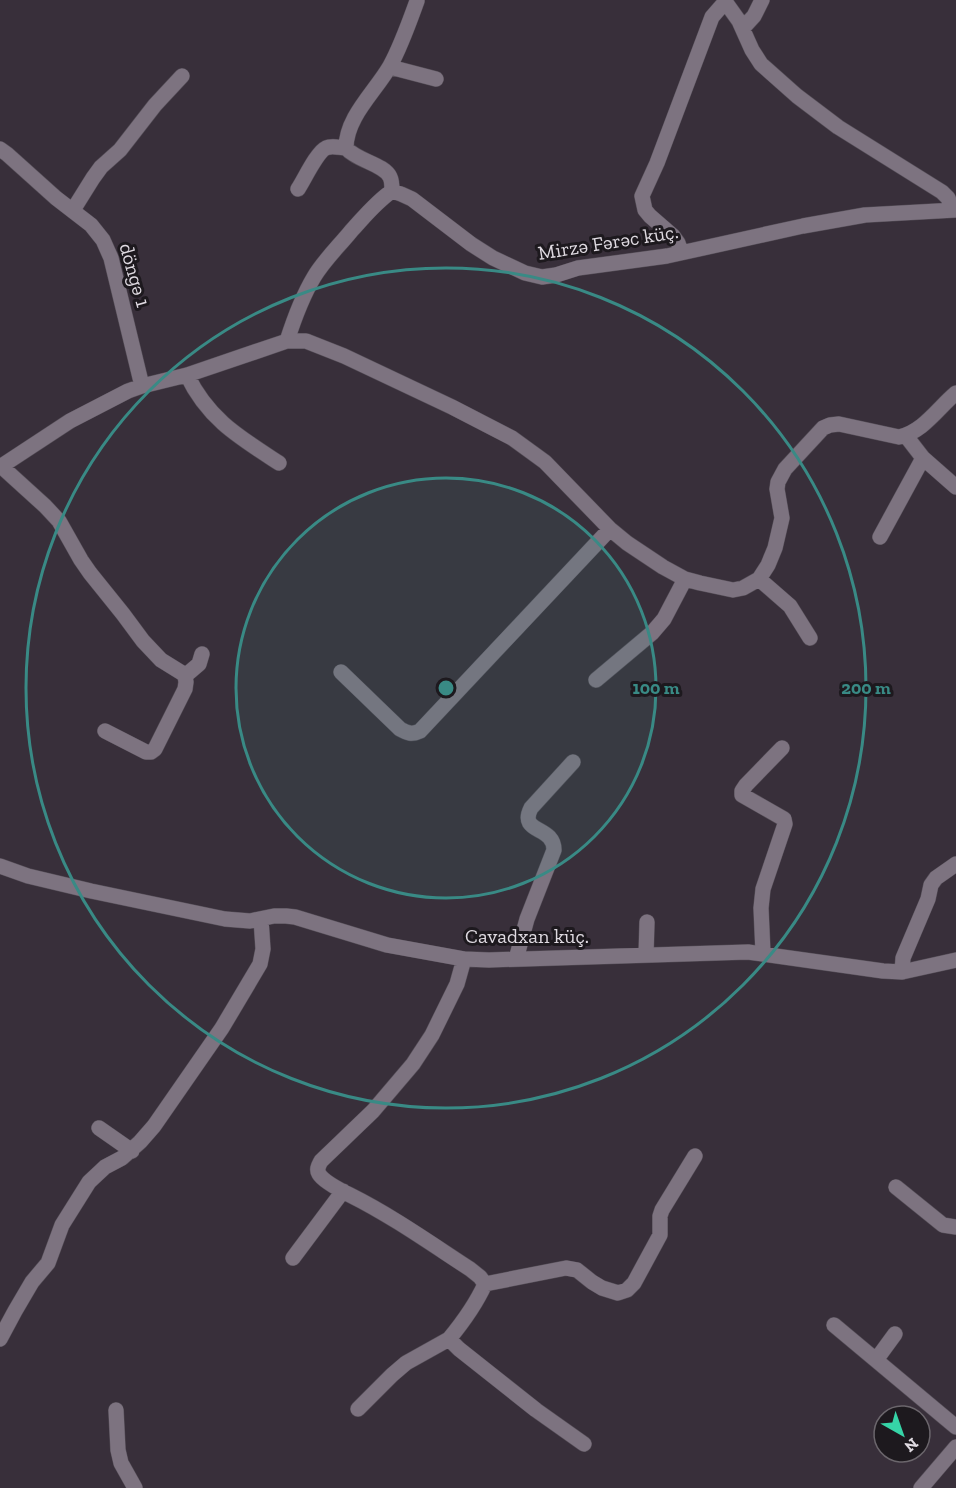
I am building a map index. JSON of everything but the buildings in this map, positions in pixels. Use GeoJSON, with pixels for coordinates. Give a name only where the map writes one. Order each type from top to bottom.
{"type":"FeatureCollection","features":[{"type":"Feature","properties":{"kind":"street"},"geometry":{"type":"LineString","coordinates":[[743,28],[754,16],[762,0]]}},
{"type":"Feature","properties":{"kind":"street"},"geometry":{"type":"LineString","coordinates":[[287,341],[298,308],[318,271],[371,209],[392,191],[388,174],[380,167],[350,153],[346,148],[346,138],[353,122],[390,67],[417,1]]}},
{"type":"Feature","properties":{"kind":"street"},"geometry":{"type":"LineString","coordinates":[[681,252],[673,236],[645,210],[642,196],[657,163],[712,17],[724,1],[743,28],[761,64],[797,96],[838,127],[942,192],[955,210]]}},
{"type":"Feature","properties":{"kind":"street"},"geometry":{"type":"LineString","coordinates":[[390,67],[436,79]]}},
{"type":"Feature","properties":{"kind":"street"},"geometry":{"type":"LineString","coordinates":[[73,210],[101,167],[120,150],[155,105],[182,76]]}},
{"type":"Feature","properties":{"kind":"street"},"geometry":{"type":"LineString","coordinates":[[298,189],[320,152],[326,148],[346,148]]}},
{"type":"Feature","properties":{"kind":"street","name":"döngə 1"},"geometry":{"type":"LineString","coordinates":[[0,149],[91,225],[103,240],[111,258],[142,386]]}},
{"type":"Feature","properties":{"kind":"street","name":"Mirzə Fərəc küç."},"geometry":{"type":"LineString","coordinates":[[392,191],[411,200],[493,258],[533,276],[549,276],[578,267],[667,256],[803,226],[865,216],[955,210]]}},
{"type":"Feature","properties":{"kind":"street"},"geometry":{"type":"LineString","coordinates":[[105,731],[146,752],[151,752],[155,749],[184,689],[185,676],[162,660],[143,641],[90,573],[59,521],[0,467],[70,421],[116,396],[142,386],[188,375],[287,341],[306,341],[344,356],[512,438],[545,462],[610,530],[627,543],[685,579],[733,590],[743,588],[759,579],[771,557],[780,530],[782,518],[778,482],[785,469],[823,428],[839,424],[890,436],[906,436],[924,424],[956,393]]}},
{"type":"Feature","properties":{"kind":"street"},"geometry":{"type":"LineString","coordinates":[[188,375],[200,398],[216,417],[236,435],[279,463]]}},
{"type":"Feature","properties":{"kind":"street"},"geometry":{"type":"LineString","coordinates":[[906,436],[923,458],[956,487]]}},
{"type":"Feature","properties":{"kind":"street"},"geometry":{"type":"LineString","coordinates":[[880,537],[923,458]]}},
{"type":"Feature","properties":{"kind":"street"},"geometry":{"type":"LineString","coordinates":[[341,672],[400,729],[408,734],[420,731],[610,530]]}},
{"type":"Feature","properties":{"kind":"street"},"geometry":{"type":"LineString","coordinates":[[596,680],[652,633],[664,619],[685,579]]}},
{"type":"Feature","properties":{"kind":"street"},"geometry":{"type":"LineString","coordinates":[[759,579],[790,606],[810,638]]}},
{"type":"Feature","properties":{"kind":"street"},"geometry":{"type":"LineString","coordinates":[[185,676],[197,666],[202,654]]}},
{"type":"Feature","properties":{"kind":"street"},"geometry":{"type":"LineString","coordinates":[[763,953],[761,908],[763,889],[785,824],[784,819],[742,795],[742,791],[782,748]]}},
{"type":"Feature","properties":{"kind":"street"},"geometry":{"type":"LineString","coordinates":[[516,959],[527,919],[554,850],[551,838],[530,825],[527,820],[528,814],[573,762]]}},
{"type":"Feature","properties":{"kind":"street"},"geometry":{"type":"LineString","coordinates":[[902,972],[903,958],[928,899],[931,885],[941,874],[956,864]]}},
{"type":"Feature","properties":{"kind":"street","name":"Cavadxan küç."},"geometry":{"type":"LineString","coordinates":[[0,866],[28,876],[91,891],[240,921],[274,916],[296,917],[387,945],[464,959],[748,952],[902,972],[956,960]]}},
{"type":"Feature","properties":{"kind":"street"},"geometry":{"type":"LineString","coordinates":[[0,1339],[32,1282],[48,1263],[62,1225],[89,1182],[105,1167],[132,1151],[154,1126],[222,1028],[260,964],[263,949],[261,919]]}},
{"type":"Feature","properties":{"kind":"street"},"geometry":{"type":"LineString","coordinates":[[646,955],[647,922]]}},
{"type":"Feature","properties":{"kind":"street"},"geometry":{"type":"LineString","coordinates":[[464,959],[457,984],[432,1035],[413,1064],[373,1111],[321,1161],[317,1168],[324,1179],[413,1231],[470,1269],[485,1284]]}},
{"type":"Feature","properties":{"kind":"street"},"geometry":{"type":"LineString","coordinates":[[99,1128],[132,1151]]}},
{"type":"Feature","properties":{"kind":"street"},"geometry":{"type":"LineString","coordinates":[[485,1284],[566,1268],[577,1270],[602,1287],[618,1293],[627,1290],[634,1283],[660,1235],[662,1210],[695,1156]]}},
{"type":"Feature","properties":{"kind":"street"},"geometry":{"type":"LineString","coordinates":[[896,1187],[943,1225],[956,1227]]}},
{"type":"Feature","properties":{"kind":"street"},"geometry":{"type":"LineString","coordinates":[[293,1258],[343,1191]]}},
{"type":"Feature","properties":{"kind":"street"},"geometry":{"type":"LineString","coordinates":[[358,1409],[406,1364],[449,1339],[465,1320],[485,1284]]}},
{"type":"Feature","properties":{"kind":"street"},"geometry":{"type":"LineString","coordinates":[[834,1325],[956,1427]]}},
{"type":"Feature","properties":{"kind":"street"},"geometry":{"type":"LineString","coordinates":[[876,1360],[895,1334]]}},
{"type":"Feature","properties":{"kind":"street"},"geometry":{"type":"LineString","coordinates":[[449,1339],[528,1404],[584,1444]]}},
{"type":"Feature","properties":{"kind":"street"},"geometry":{"type":"LineString","coordinates":[[116,1410],[121,1463],[135,1488]]}},
{"type":"Feature","properties":{"kind":"street"},"geometry":{"type":"LineString","coordinates":[[921,1488],[956,1447]]}}]}
